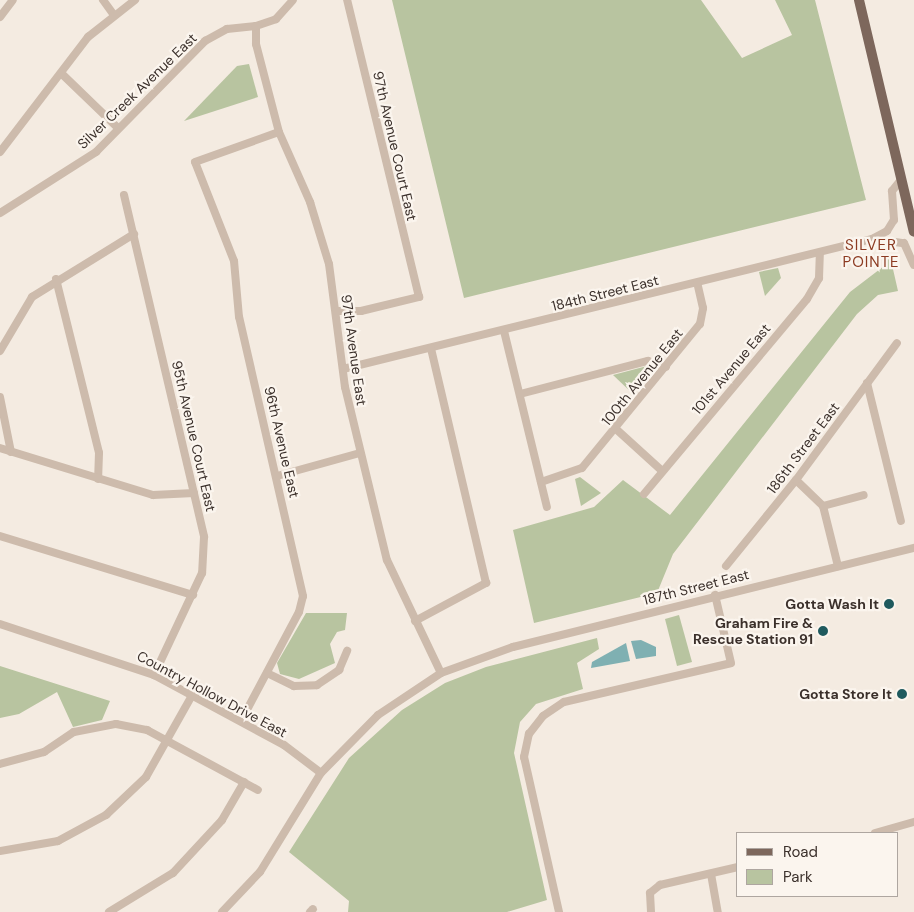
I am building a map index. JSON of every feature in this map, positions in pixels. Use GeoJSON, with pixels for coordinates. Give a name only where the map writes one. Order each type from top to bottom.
{"type":"FeatureCollection","features":[{"type":"Feature","properties":{"kind":"main road"},"geometry":{"type":"LineString","coordinates":[[859,0],[914,231]]}},
{"type":"Feature","properties":{"kind":"street"},"geometry":{"type":"LineString","coordinates":[[0,17],[14,0]]}},
{"type":"Feature","properties":{"kind":"street"},"geometry":{"type":"LineString","coordinates":[[104,0],[114,15]]}},
{"type":"Feature","properties":{"kind":"street"},"geometry":{"type":"LineString","coordinates":[[0,152],[62,74],[88,37],[135,0]]}},
{"type":"Feature","properties":{"kind":"street","name":"Silver Creek Avenue East"},"geometry":{"type":"LineString","coordinates":[[0,213],[96,152],[205,41],[226,29],[256,26],[276,19],[293,0]]}},
{"type":"Feature","properties":{"kind":"street","name":"97th Avenue Court East"},"geometry":{"type":"LineString","coordinates":[[336,311],[361,311],[419,297],[347,0]]}},
{"type":"Feature","properties":{"kind":"street","name":"97th Avenue East"},"geometry":{"type":"LineString","coordinates":[[256,26],[256,44],[279,132],[321,231],[336,311],[343,369],[360,453],[387,560],[441,674]]}},
{"type":"Feature","properties":{"kind":"street"},"geometry":{"type":"LineString","coordinates":[[62,74],[118,128]]}},
{"type":"Feature","properties":{"kind":"street","name":"96th Avenue East"},"geometry":{"type":"LineString","coordinates":[[241,721],[267,673],[303,596],[239,317],[234,260],[195,162],[279,132]]}},
{"type":"Feature","properties":{"kind":"street","name":"184th Street East"},"geometry":{"type":"LineString","coordinates":[[343,369],[820,254],[872,239],[887,232],[894,220],[892,191],[901,180]]}},
{"type":"Feature","properties":{"kind":"street","name":"95th Avenue Court East"},"geometry":{"type":"LineString","coordinates":[[124,195],[194,493],[204,554],[193,595],[154,675]]}},
{"type":"Feature","properties":{"kind":"street"},"geometry":{"type":"LineString","coordinates":[[0,351],[32,297],[56,280],[134,234]]}},
{"type":"Feature","properties":{"kind":"street","name":"184th Street East"},"geometry":{"type":"LineString","coordinates":[[872,239],[904,243],[914,266]]}},
{"type":"Feature","properties":{"kind":"street","name":"101st Avenue East"},"geometry":{"type":"LineString","coordinates":[[644,494],[661,470],[806,300],[819,278],[820,254]]}},
{"type":"Feature","properties":{"kind":"street"},"geometry":{"type":"LineString","coordinates":[[56,280],[99,453],[98,479]]}},
{"type":"Feature","properties":{"kind":"street","name":"100th Avenue East"},"geometry":{"type":"LineString","coordinates":[[541,482],[573,474],[616,429],[700,324],[702,308],[697,283]]}},
{"type":"Feature","properties":{"kind":"street"},"geometry":{"type":"LineString","coordinates":[[504,331],[547,507]]}},
{"type":"Feature","properties":{"kind":"street","name":"186th Street East"},"geometry":{"type":"LineString","coordinates":[[726,566],[796,480],[897,343]]}},
{"type":"Feature","properties":{"kind":"street"},"geometry":{"type":"LineString","coordinates":[[415,621],[486,583],[431,348]]}},
{"type":"Feature","properties":{"kind":"street"},"geometry":{"type":"LineString","coordinates":[[520,394],[648,361],[666,367]]}},
{"type":"Feature","properties":{"kind":"street"},"geometry":{"type":"LineString","coordinates":[[867,383],[901,521]]}},
{"type":"Feature","properties":{"kind":"street"},"geometry":{"type":"LineString","coordinates":[[0,397],[11,452]]}},
{"type":"Feature","properties":{"kind":"street"},"geometry":{"type":"LineString","coordinates":[[616,429],[661,470]]}},
{"type":"Feature","properties":{"kind":"street"},"geometry":{"type":"LineString","coordinates":[[0,448],[153,495],[194,493]]}},
{"type":"Feature","properties":{"kind":"street"},"geometry":{"type":"LineString","coordinates":[[277,476],[360,453]]}},
{"type":"Feature","properties":{"kind":"street"},"geometry":{"type":"LineString","coordinates":[[796,480],[824,506],[838,566]]}},
{"type":"Feature","properties":{"kind":"street"},"geometry":{"type":"LineString","coordinates":[[824,506],[864,495]]}},
{"type":"Feature","properties":{"kind":"street"},"geometry":{"type":"LineString","coordinates":[[0,536],[193,595]]}},
{"type":"Feature","properties":{"kind":"street","name":"187th Street East"},"geometry":{"type":"LineString","coordinates":[[222,912],[260,872],[321,773],[378,715],[441,674],[486,655],[715,595],[914,548]]}},
{"type":"Feature","properties":{"kind":"street"},"geometry":{"type":"LineString","coordinates":[[560,912],[524,757],[529,734],[543,716],[564,702],[731,663],[715,595]]}},
{"type":"Feature","properties":{"kind":"street","name":"Country Hollow Drive East"},"geometry":{"type":"LineString","coordinates":[[0,624],[154,675],[191,697],[241,721],[321,773]]}},
{"type":"Feature","properties":{"kind":"street"},"geometry":{"type":"LineString","coordinates":[[267,673],[294,686],[317,685],[339,670],[347,651]]}},
{"type":"Feature","properties":{"kind":"street"},"geometry":{"type":"LineString","coordinates":[[0,851],[58,841],[106,816],[146,777],[168,742],[191,697]]}},
{"type":"Feature","properties":{"kind":"street"},"geometry":{"type":"LineString","coordinates":[[0,764],[28,759],[74,732],[101,725],[132,725],[258,790]]}},
{"type":"Feature","properties":{"kind":"street"},"geometry":{"type":"LineString","coordinates":[[109,912],[173,873],[222,820],[244,782]]}},
{"type":"Feature","properties":{"kind":"street"},"geometry":{"type":"LineString","coordinates":[[879,832],[914,822]]}},
{"type":"Feature","properties":{"kind":"street"},"geometry":{"type":"LineString","coordinates":[[651,912],[650,893],[660,885],[736,868]]}},
{"type":"Feature","properties":{"kind":"street"},"geometry":{"type":"LineString","coordinates":[[711,874],[718,912]]}},
{"type":"Feature","properties":{"kind":"green space"},"geometry":{"type":"Polygon","coordinates":[[[392,0],[701,0],[742,58],[792,35],[775,0],[815,0],[866,200],[464,298],[392,0]]]}},
{"type":"Feature","properties":{"kind":"green space"},"geometry":{"type":"Polygon","coordinates":[[[249,64],[258,97],[184,121],[237,66],[249,64]]]}},
{"type":"Feature","properties":{"kind":"green space"},"geometry":{"type":"Polygon","coordinates":[[[890,256],[898,291],[878,295],[857,314],[673,554],[657,593],[534,623],[513,530],[594,507],[623,480],[670,515],[850,292],[884,266],[882,258],[890,256]]]}},
{"type":"Feature","properties":{"kind":"green space"},"geometry":{"type":"Polygon","coordinates":[[[778,268],[781,278],[765,296],[759,272],[778,268]]]}},
{"type":"Feature","properties":{"kind":"green space"},"geometry":{"type":"Polygon","coordinates":[[[647,366],[652,374],[633,394],[613,375],[647,366]]]}},
{"type":"Feature","properties":{"kind":"green space"},"geometry":{"type":"Polygon","coordinates":[[[580,477],[601,493],[581,506],[575,479],[580,477]]]}},
{"type":"Feature","properties":{"kind":"green space"},"geometry":{"type":"Polygon","coordinates":[[[306,613],[347,613],[345,630],[337,632],[330,644],[335,663],[299,679],[280,674],[277,663],[306,613]]]}},
{"type":"Feature","properties":{"kind":"green space"},"geometry":{"type":"Polygon","coordinates":[[[679,615],[692,662],[677,666],[665,619],[679,615]]]}},
{"type":"Feature","properties":{"kind":"green space"},"geometry":{"type":"Polygon","coordinates":[[[597,638],[599,649],[577,663],[583,689],[536,704],[520,722],[514,753],[547,900],[507,912],[348,912],[349,901],[289,852],[349,758],[402,710],[445,683],[486,667],[597,638]]]}},
{"type":"Feature","properties":{"kind":"green space"},"geometry":{"type":"Polygon","coordinates":[[[0,666],[110,701],[102,720],[73,727],[57,692],[19,714],[0,718],[0,666]]]}},
{"type":"Feature","properties":{"kind":"water"},"geometry":{"type":"Polygon","coordinates":[[[641,640],[656,647],[656,656],[636,659],[631,641],[641,640]]]}},
{"type":"Feature","properties":{"kind":"water"},"geometry":{"type":"Polygon","coordinates":[[[626,643],[630,661],[591,668],[592,662],[626,643]]]}},
{"type":"Feature","properties":{"kind":"place","name":"Gotta Wash It"},"geometry":{"type":"Point","coordinates":[889,604]}},
{"type":"Feature","properties":{"kind":"place","name":"Graham Fire & Rescue Station 91"},"geometry":{"type":"Point","coordinates":[823,631]}},
{"type":"Feature","properties":{"kind":"place","name":"Gotta Store It"},"geometry":{"type":"Point","coordinates":[902,694]}},
{"type":"Feature","properties":{"kind":"district","name":"SILVER POINTE"},"geometry":{"type":"Point","coordinates":[871,254]}}]}
